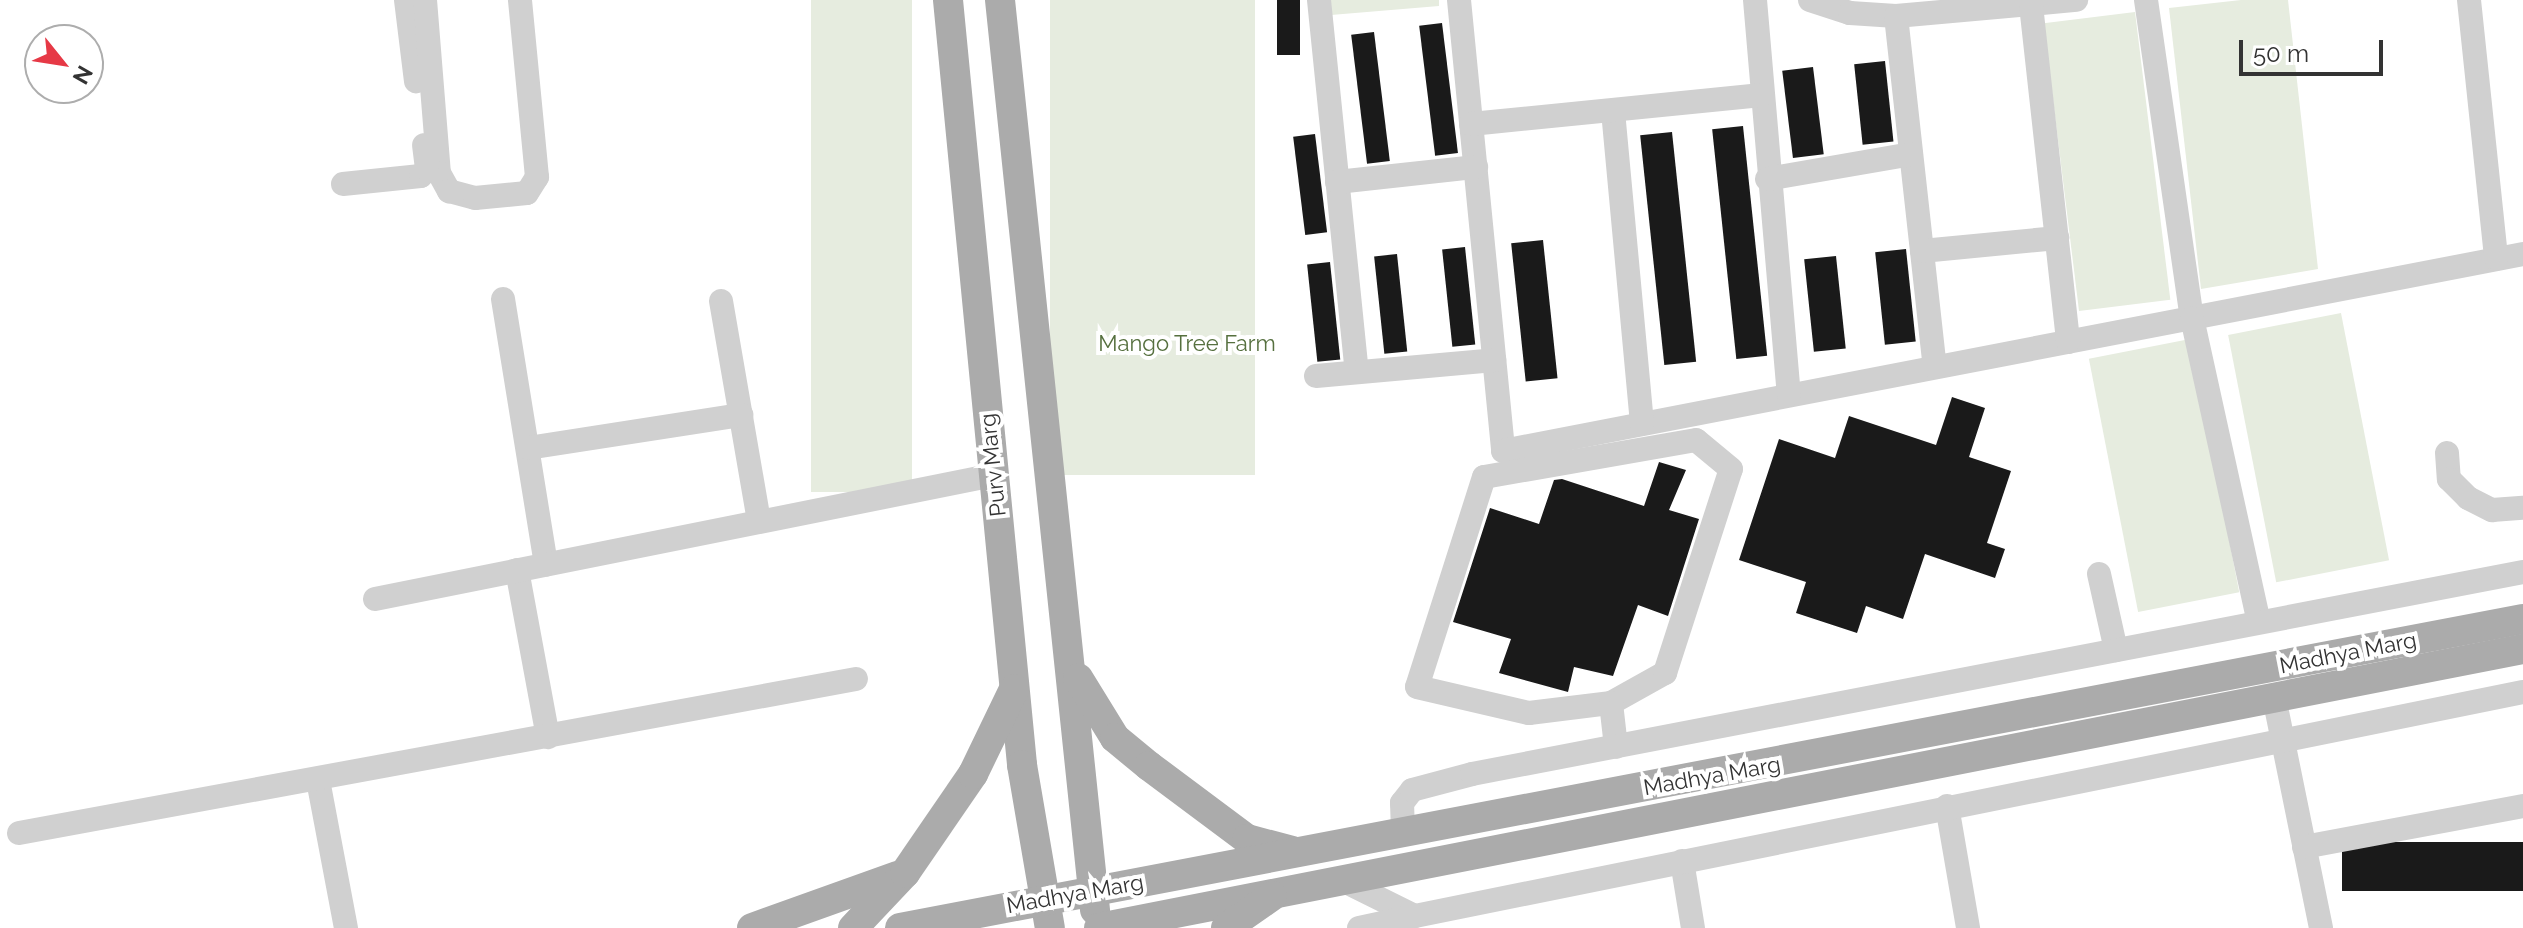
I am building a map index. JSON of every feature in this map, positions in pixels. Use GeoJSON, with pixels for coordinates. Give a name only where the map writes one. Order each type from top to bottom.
{"type":"FeatureCollection","features":[{"type":"Feature","properties":{"kind":"main road","name":"Purv Marg"},"geometry":{"type":"LineString","coordinates":[[948,0],[1015,687],[1050,928]]}},
{"type":"Feature","properties":{"kind":"main road"},"geometry":{"type":"LineString","coordinates":[[1000,0],[1098,928]]}},
{"type":"Feature","properties":{"kind":"main road","name":"Madhya Marg"},"geometry":{"type":"LineString","coordinates":[[900,928],[2523,619]]}},
{"type":"Feature","properties":{"kind":"main road","name":"Madhya Marg"},"geometry":{"type":"LineString","coordinates":[[1098,928],[1284,888],[1342,880],[2523,649]]}},
{"type":"Feature","properties":{"kind":"main road"},"geometry":{"type":"LineString","coordinates":[[1068,654],[1091,707],[1115,738],[1218,821],[1247,839],[1300,853]]}},
{"type":"Feature","properties":{"kind":"main road"},"geometry":{"type":"LineString","coordinates":[[853,928],[905,873],[973,774],[1015,687]]}},
{"type":"Feature","properties":{"kind":"main road"},"geometry":{"type":"LineString","coordinates":[[752,928],[905,873]]}},
{"type":"Feature","properties":{"kind":"main road"},"geometry":{"type":"LineString","coordinates":[[1226,928],[1284,888]]}},
{"type":"Feature","properties":{"kind":"street"},"geometry":{"type":"LineString","coordinates":[[343,184],[414,178],[427,169],[406,0]]}},
{"type":"Feature","properties":{"kind":"street"},"geometry":{"type":"LineString","coordinates":[[425,0],[439,173],[449,191],[475,198],[527,193],[537,177],[520,0]]}},
{"type":"Feature","properties":{"kind":"street"},"geometry":{"type":"LineString","coordinates":[[1319,0],[1357,372]]}},
{"type":"Feature","properties":{"kind":"street"},"geometry":{"type":"LineString","coordinates":[[1459,0],[1503,451],[2523,254]]}},
{"type":"Feature","properties":{"kind":"street"},"geometry":{"type":"LineString","coordinates":[[1755,0],[1767,179],[1789,395]]}},
{"type":"Feature","properties":{"kind":"street"},"geometry":{"type":"LineString","coordinates":[[1810,0],[1850,13],[1896,16],[2076,0]]}},
{"type":"Feature","properties":{"kind":"street"},"geometry":{"type":"LineString","coordinates":[[2146,0],[2192,318],[2258,619]]}},
{"type":"Feature","properties":{"kind":"street"},"geometry":{"type":"LineString","coordinates":[[2469,0],[2496,259]]}},
{"type":"Feature","properties":{"kind":"street"},"geometry":{"type":"LineString","coordinates":[[2031,5],[2068,342]]}},
{"type":"Feature","properties":{"kind":"street"},"geometry":{"type":"LineString","coordinates":[[1896,16],[1935,367]]}},
{"type":"Feature","properties":{"kind":"street"},"geometry":{"type":"LineString","coordinates":[[1471,124],[1762,95]]}},
{"type":"Feature","properties":{"kind":"street"},"geometry":{"type":"LineString","coordinates":[[1613,111],[1642,424]]}},
{"type":"Feature","properties":{"kind":"street"},"geometry":{"type":"LineString","coordinates":[[1767,179],[1911,154]]}},
{"type":"Feature","properties":{"kind":"street"},"geometry":{"type":"LineString","coordinates":[[1337,182],[1476,167]]}},
{"type":"Feature","properties":{"kind":"street"},"geometry":{"type":"LineString","coordinates":[[1922,251],[2057,238]]}},
{"type":"Feature","properties":{"kind":"street"},"geometry":{"type":"LineString","coordinates":[[503,299],[546,565]]}},
{"type":"Feature","properties":{"kind":"street"},"geometry":{"type":"LineString","coordinates":[[721,301],[759,522]]}},
{"type":"Feature","properties":{"kind":"street"},"geometry":{"type":"LineString","coordinates":[[1316,376],[1494,360]]}},
{"type":"Feature","properties":{"kind":"street"},"geometry":{"type":"LineString","coordinates":[[528,448],[741,415]]}},
{"type":"Feature","properties":{"kind":"street"},"geometry":{"type":"LineString","coordinates":[[1696,440],[1731,469],[1670,659],[1665,673],[1611,703],[1529,713],[1417,687],[1484,477],[1696,440]]}},
{"type":"Feature","properties":{"kind":"street"},"geometry":{"type":"LineString","coordinates":[[2447,453],[2449,479],[2468,498],[2492,510],[2523,508]]}},
{"type":"Feature","properties":{"kind":"street"},"geometry":{"type":"LineString","coordinates":[[375,599],[994,475]]}},
{"type":"Feature","properties":{"kind":"street"},"geometry":{"type":"LineString","coordinates":[[517,570],[548,737]]}},
{"type":"Feature","properties":{"kind":"street"},"geometry":{"type":"LineString","coordinates":[[1403,831],[1402,803],[1416,787],[2116,650],[2258,619],[2523,572]]}},
{"type":"Feature","properties":{"kind":"street"},"geometry":{"type":"LineString","coordinates":[[2099,574],[2116,650]]}},
{"type":"Feature","properties":{"kind":"street"},"geometry":{"type":"LineString","coordinates":[[19,833],[856,679]]}},
{"type":"Feature","properties":{"kind":"street"},"geometry":{"type":"LineString","coordinates":[[1359,928],[2282,738],[2523,692]]}},
{"type":"Feature","properties":{"kind":"street"},"geometry":{"type":"LineString","coordinates":[[2274,697],[2321,928]]}},
{"type":"Feature","properties":{"kind":"street"},"geometry":{"type":"LineString","coordinates":[[1611,703],[1616,747]]}},
{"type":"Feature","properties":{"kind":"street"},"geometry":{"type":"LineString","coordinates":[[318,780],[346,928]]}},
{"type":"Feature","properties":{"kind":"street"},"geometry":{"type":"LineString","coordinates":[[1947,806],[1968,928]]}},
{"type":"Feature","properties":{"kind":"street"},"geometry":{"type":"LineString","coordinates":[[2304,847],[2523,806]]}},
{"type":"Feature","properties":{"kind":"street"},"geometry":{"type":"LineString","coordinates":[[1682,861],[1693,928]]}},
{"type":"Feature","properties":{"kind":"street"},"geometry":{"type":"LineString","coordinates":[[1342,880],[1415,916]]}},
{"type":"Feature","properties":{"kind":"green space"},"geometry":{"type":"Polygon","coordinates":[[[811,0],[912,0],[912,492],[811,492],[811,0]]]}},
{"type":"Feature","properties":{"kind":"green space","name":"Mango Tree Farm"},"geometry":{"type":"Polygon","coordinates":[[[1050,0],[1255,0],[1255,475],[1050,475],[1050,0]]]}},
{"type":"Feature","properties":{"kind":"green space"},"geometry":{"type":"Polygon","coordinates":[[[1329,0],[1439,0],[1439,6],[1331,15],[1329,0]]]}},
{"type":"Feature","properties":{"kind":"green space"},"geometry":{"type":"Polygon","coordinates":[[[2241,0],[2288,0],[2318,269],[2201,289],[2169,8],[2241,0]]]}},
{"type":"Feature","properties":{"kind":"green space"},"geometry":{"type":"Polygon","coordinates":[[[2135,12],[2170,300],[2079,311],[2044,23],[2135,12]]]}},
{"type":"Feature","properties":{"kind":"green space"},"geometry":{"type":"Polygon","coordinates":[[[2341,313],[2389,560],[2276,582],[2228,335],[2341,313]]]}},
{"type":"Feature","properties":{"kind":"green space"},"geometry":{"type":"Polygon","coordinates":[[[2190,339],[2239,592],[2138,612],[2089,359],[2190,339]]]}},
{"type":"Feature","properties":{"kind":"building"},"geometry":{"type":"Polygon","coordinates":[[[1277,0],[1300,0],[1300,55],[1277,55],[1277,0]]]}},
{"type":"Feature","properties":{"kind":"building"},"geometry":{"type":"Polygon","coordinates":[[[1442,23],[1458,153],[1435,156],[1419,26],[1442,23]]]}},
{"type":"Feature","properties":{"kind":"building"},"geometry":{"type":"Polygon","coordinates":[[[1374,32],[1390,161],[1367,164],[1351,35],[1374,32]]]}},
{"type":"Feature","properties":{"kind":"building"},"geometry":{"type":"Polygon","coordinates":[[[1885,61],[1893,142],[1863,145],[1854,64],[1885,61]]]}},
{"type":"Feature","properties":{"kind":"building"},"geometry":{"type":"Polygon","coordinates":[[[1813,67],[1824,154],[1793,158],[1782,71],[1813,67]]]}},
{"type":"Feature","properties":{"kind":"building"},"geometry":{"type":"Polygon","coordinates":[[[1743,126],[1767,356],[1736,359],[1712,129],[1743,126]]]}},
{"type":"Feature","properties":{"kind":"building"},"geometry":{"type":"Polygon","coordinates":[[[1672,132],[1696,362],[1664,365],[1640,135],[1672,132]]]}},
{"type":"Feature","properties":{"kind":"building"},"geometry":{"type":"Polygon","coordinates":[[[1315,134],[1327,232],[1305,235],[1293,137],[1315,134]]]}},
{"type":"Feature","properties":{"kind":"building"},"geometry":{"type":"Polygon","coordinates":[[[1543,240],[1558,378],[1526,382],[1511,243],[1543,240]]]}},
{"type":"Feature","properties":{"kind":"building"},"geometry":{"type":"Polygon","coordinates":[[[1465,247],[1475,344],[1452,347],[1442,249],[1465,247]]]}},
{"type":"Feature","properties":{"kind":"building"},"geometry":{"type":"Polygon","coordinates":[[[1906,249],[1916,341],[1885,345],[1875,252],[1906,249]]]}},
{"type":"Feature","properties":{"kind":"building"},"geometry":{"type":"Polygon","coordinates":[[[1397,254],[1407,351],[1384,354],[1374,256],[1397,254]]]}},
{"type":"Feature","properties":{"kind":"building"},"geometry":{"type":"Polygon","coordinates":[[[1836,256],[1846,348],[1814,352],[1804,259],[1836,256]]]}},
{"type":"Feature","properties":{"kind":"building"},"geometry":{"type":"Polygon","coordinates":[[[1330,262],[1340,359],[1317,362],[1307,264],[1330,262]]]}},
{"type":"Feature","properties":{"kind":"building"},"geometry":{"type":"Polygon","coordinates":[[[1952,397],[1985,408],[1969,457],[2011,471],[1987,543],[2005,549],[1995,578],[1925,554],[1903,619],[1866,606],[1857,633],[1796,613],[1806,582],[1739,560],[1779,439],[1835,458],[1849,416],[1936,445],[1952,397]]]}},
{"type":"Feature","properties":{"kind":"building"},"geometry":{"type":"Polygon","coordinates":[[[1659,462],[1686,470],[1669,510],[1699,519],[1668,616],[1638,605],[1613,676],[1574,667],[1568,692],[1499,673],[1511,639],[1453,622],[1490,508],[1539,524],[1554,480],[1562,479],[1644,506],[1659,462]]]}},
{"type":"Feature","properties":{"kind":"building"},"geometry":{"type":"Polygon","coordinates":[[[2342,842],[2523,842],[2523,891],[2342,891],[2342,842]]]}}]}
